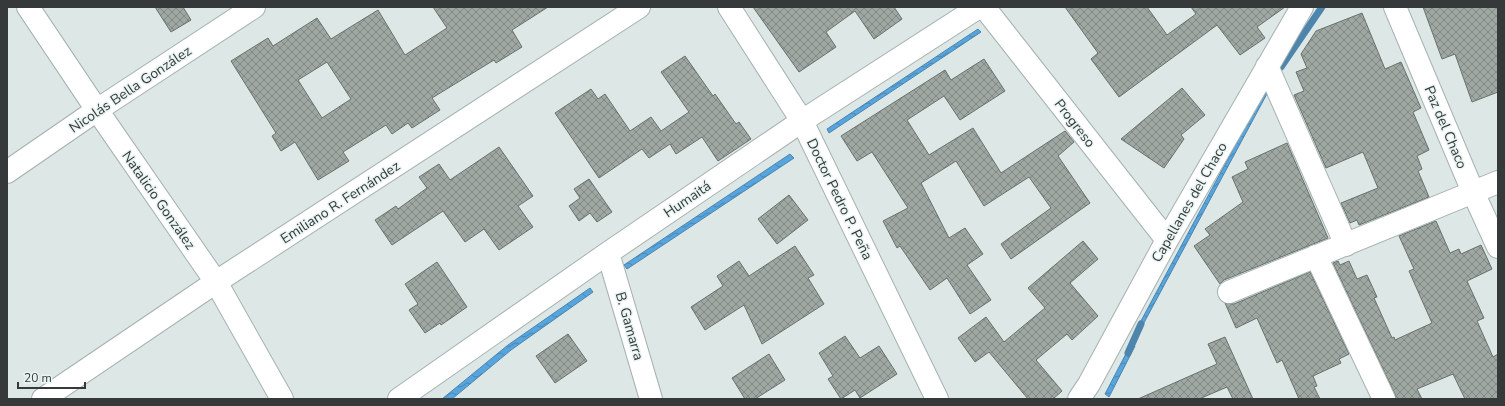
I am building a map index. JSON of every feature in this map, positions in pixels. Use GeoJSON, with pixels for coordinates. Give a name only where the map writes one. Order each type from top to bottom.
{"type":"FeatureCollection","features":[{"type":"Feature","properties":{"kind":"street","name":"Natalicio González"},"geometry":{"type":"LineString","coordinates":[[28,7],[216,282],[282,399]]}},
{"type":"Feature","properties":{"kind":"street","name":"Nicolás Bella González"},"geometry":{"type":"LineString","coordinates":[[7,172],[97,110],[254,7]]}},
{"type":"Feature","properties":{"kind":"street","name":"Emiliano R. Fernández"},"geometry":{"type":"LineString","coordinates":[[43,399],[216,282],[639,7]]}},
{"type":"Feature","properties":{"kind":"street","name":"Doctor Pedro P. Peña"},"geometry":{"type":"LineString","coordinates":[[729,7],[802,121],[937,399]]}},
{"type":"Feature","properties":{"kind":"street","name":"Humaitá"},"geometry":{"type":"LineString","coordinates":[[399,399],[608,253],[802,121],[979,7]]}},
{"type":"Feature","properties":{"kind":"street","name":"Progreso"},"geometry":{"type":"LineString","coordinates":[[984,7],[1167,240]]}},
{"type":"Feature","properties":{"kind":"street","name":"Capellanes del Chaco"},"geometry":{"type":"LineString","coordinates":[[1088,394],[1167,240],[1302,7]]}},
{"type":"Feature","properties":{"kind":"street","name":"Paz del Chaco"},"geometry":{"type":"LineString","coordinates":[[1395,7],[1473,192],[1498,247]]}},
{"type":"Feature","properties":{"kind":"street"},"geometry":{"type":"LineString","coordinates":[[1267,66],[1346,245]]}},
{"type":"Feature","properties":{"kind":"street"},"geometry":{"type":"LineString","coordinates":[[1229,292],[1498,182]]}},
{"type":"Feature","properties":{"kind":"street","name":"B. Gamarra"},"geometry":{"type":"LineString","coordinates":[[608,253],[651,399]]}},
{"type":"Feature","properties":{"kind":"street"},"geometry":{"type":"LineString","coordinates":[[1316,256],[1384,399]]}},
{"type":"Feature","properties":{"kind":"water"},"geometry":{"type":"Polygon","coordinates":[[[978,29],[981,32],[829,133],[827,129],[978,29]]]}},
{"type":"Feature","properties":{"kind":"water"},"geometry":{"type":"Polygon","coordinates":[[[1266,88],[1269,90],[1139,332],[1135,332],[1266,88]]]}},
{"type":"Feature","properties":{"kind":"water"},"geometry":{"type":"Polygon","coordinates":[[[790,154],[794,158],[627,269],[624,265],[790,154]]]}},
{"type":"Feature","properties":{"kind":"water"},"geometry":{"type":"Polygon","coordinates":[[[590,288],[593,292],[511,350],[452,399],[442,399],[508,345],[590,288]]]}},
{"type":"Feature","properties":{"kind":"water"},"geometry":{"type":"Polygon","coordinates":[[[1131,344],[1135,346],[1109,397],[1105,394],[1131,344]]]}},
{"type":"Feature","properties":{"kind":"building"},"geometry":{"type":"Polygon","coordinates":[[[155,7],[183,7],[191,20],[171,32],[155,7]]]}},
{"type":"Feature","properties":{"kind":"building"},"geometry":{"type":"Polygon","coordinates":[[[433,7],[548,7],[512,30],[522,47],[496,63],[494,60],[432,98],[440,110],[412,128],[408,123],[392,134],[386,125],[343,152],[349,161],[318,180],[295,142],[281,151],[272,136],[276,133],[231,61],[268,38],[273,46],[317,18],[331,39],[378,10],[405,55],[447,28],[433,7]],[[327,62],[298,80],[322,118],[351,99],[327,62]]]}},
{"type":"Feature","properties":{"kind":"building"},"geometry":{"type":"Polygon","coordinates":[[[753,7],[894,7],[902,19],[874,39],[855,11],[826,32],[836,47],[799,72],[753,7]]]}},
{"type":"Feature","properties":{"kind":"building"},"geometry":{"type":"Polygon","coordinates":[[[1065,7],[1147,7],[1167,35],[1196,14],[1191,7],[1285,7],[1257,27],[1265,38],[1240,55],[1217,25],[1119,97],[1091,59],[1098,53],[1065,7]]]}},
{"type":"Feature","properties":{"kind":"building"},"geometry":{"type":"Polygon","coordinates":[[[1423,7],[1498,7],[1498,92],[1472,102],[1455,54],[1442,59],[1423,7]]]}},
{"type":"Feature","properties":{"kind":"building"},"geometry":{"type":"Polygon","coordinates":[[[1362,13],[1385,69],[1401,62],[1421,108],[1413,112],[1429,150],[1417,156],[1422,169],[1418,171],[1429,197],[1359,225],[1357,220],[1350,223],[1341,203],[1378,188],[1363,152],[1326,168],[1294,95],[1304,91],[1296,72],[1307,68],[1301,54],[1316,31],[1362,13]]]}},
{"type":"Feature","properties":{"kind":"building"},"geometry":{"type":"Polygon","coordinates":[[[685,56],[713,96],[715,94],[736,124],[739,122],[751,139],[718,161],[702,137],[676,154],[670,144],[649,158],[642,149],[599,178],[555,113],[591,89],[598,99],[605,94],[630,131],[651,117],[661,131],[689,112],[661,72],[685,56]]]}},
{"type":"Feature","properties":{"kind":"building"},"geometry":{"type":"Polygon","coordinates":[[[984,59],[1005,91],[960,120],[944,96],[907,120],[929,155],[973,128],[1001,173],[1065,131],[1074,142],[1058,156],[1090,203],[1011,259],[1001,244],[1051,208],[1029,177],[984,206],[956,161],[921,183],[949,238],[965,228],[983,254],[967,265],[991,300],[970,314],[947,278],[930,290],[900,246],[897,248],[883,221],[908,208],[872,152],[857,161],[841,136],[945,70],[951,80],[984,59]]]}},
{"type":"Feature","properties":{"kind":"building"},"geometry":{"type":"Polygon","coordinates":[[[1182,88],[1205,115],[1181,135],[1184,139],[1164,168],[1121,139],[1182,88]]]}},
{"type":"Feature","properties":{"kind":"building"},"geometry":{"type":"Polygon","coordinates":[[[1287,143],[1328,238],[1224,280],[1220,284],[1194,246],[1210,235],[1205,229],[1243,202],[1232,177],[1248,169],[1245,162],[1287,143]]]}},
{"type":"Feature","properties":{"kind":"building"},"geometry":{"type":"Polygon","coordinates":[[[499,147],[533,196],[518,206],[533,227],[499,250],[484,229],[465,242],[443,211],[392,245],[375,220],[396,206],[398,209],[427,188],[419,177],[439,164],[450,180],[499,147]]]}},
{"type":"Feature","properties":{"kind":"building"},"geometry":{"type":"Polygon","coordinates":[[[589,179],[612,212],[597,222],[590,213],[579,221],[569,206],[580,198],[574,189],[589,179]]]}},
{"type":"Feature","properties":{"kind":"building"},"geometry":{"type":"Polygon","coordinates":[[[789,195],[808,220],[777,244],[758,219],[789,195]]]}},
{"type":"Feature","properties":{"kind":"building"},"geometry":{"type":"Polygon","coordinates":[[[1436,221],[1450,253],[1459,249],[1461,254],[1481,245],[1492,269],[1467,281],[1484,318],[1477,321],[1493,357],[1498,354],[1498,399],[1465,399],[1453,374],[1417,389],[1422,399],[1396,399],[1333,263],[1338,261],[1340,265],[1349,261],[1357,279],[1367,275],[1377,297],[1374,298],[1392,338],[1394,337],[1395,340],[1432,323],[1409,271],[1414,269],[1399,236],[1436,221]]]}},
{"type":"Feature","properties":{"kind":"building"},"geometry":{"type":"Polygon","coordinates":[[[1083,241],[1098,259],[1070,283],[1098,316],[1072,340],[1067,334],[1036,360],[1062,391],[1053,399],[1028,399],[989,352],[975,362],[958,338],[986,317],[1004,342],[1045,308],[1028,288],[1083,241]]]}},
{"type":"Feature","properties":{"kind":"building"},"geometry":{"type":"Polygon","coordinates":[[[795,246],[814,275],[808,278],[824,304],[762,344],[744,305],[705,330],[691,307],[723,286],[717,276],[739,261],[749,276],[795,246]]]}},
{"type":"Feature","properties":{"kind":"building"},"geometry":{"type":"Polygon","coordinates":[[[437,262],[467,307],[441,325],[440,323],[425,333],[409,310],[418,304],[405,284],[437,262]]]}},
{"type":"Feature","properties":{"kind":"building"},"geometry":{"type":"Polygon","coordinates":[[[1310,272],[1349,354],[1339,359],[1341,363],[1313,376],[1317,386],[1314,387],[1320,399],[1299,399],[1282,360],[1277,363],[1257,318],[1236,328],[1225,303],[1234,304],[1310,272]]]}},
{"type":"Feature","properties":{"kind":"building"},"geometry":{"type":"Polygon","coordinates":[[[568,334],[587,361],[555,383],[536,356],[568,334]]]}},
{"type":"Feature","properties":{"kind":"building"},"geometry":{"type":"Polygon","coordinates":[[[845,336],[860,358],[879,346],[897,374],[860,398],[855,390],[841,399],[828,379],[833,376],[819,353],[845,336]]]}},
{"type":"Feature","properties":{"kind":"building"},"geometry":{"type":"Polygon","coordinates":[[[1225,337],[1253,399],[1233,399],[1227,387],[1199,399],[1138,399],[1217,364],[1208,344],[1225,337]]]}},
{"type":"Feature","properties":{"kind":"building"},"geometry":{"type":"Polygon","coordinates":[[[769,354],[785,380],[755,399],[745,399],[732,378],[769,354]]]}},
{"type":"Feature","properties":{"kind":"waterway"},"geometry":{"type":"LineString","coordinates":[[1281,67],[1322,7]]}},
{"type":"Feature","properties":{"kind":"waterway"},"geometry":{"type":"LineString","coordinates":[[1128,353],[1141,324]]}}]}
